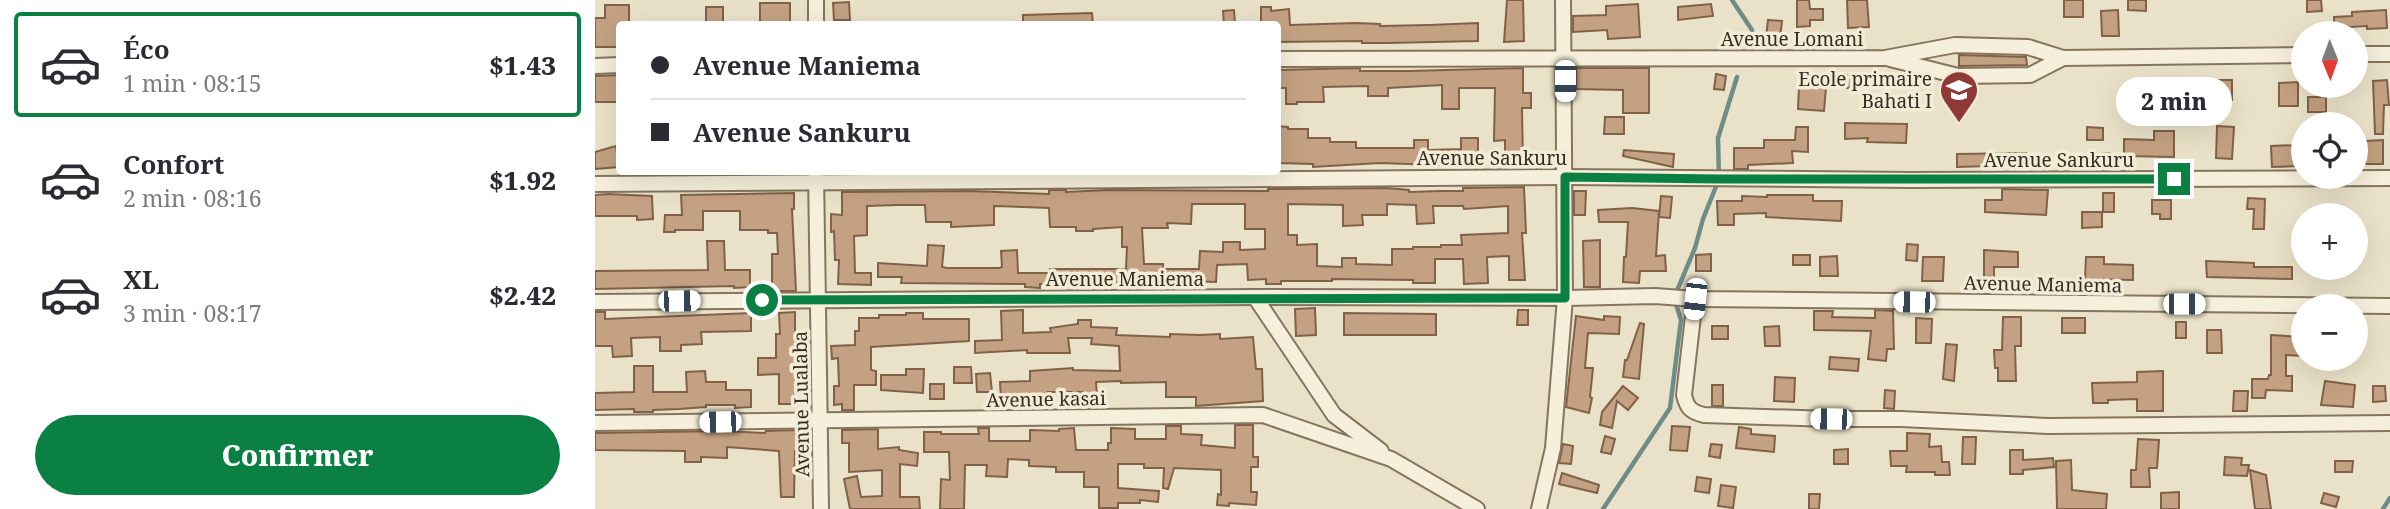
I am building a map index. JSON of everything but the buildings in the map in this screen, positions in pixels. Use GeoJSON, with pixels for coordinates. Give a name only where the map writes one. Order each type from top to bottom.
{"type":"FeatureCollection","features":[{"type":"Feature","properties":{"kind":"street"},"geometry":{"type":"LineString","coordinates":[[816,0],[816,21]]}},
{"type":"Feature","properties":{"kind":"street"},"geometry":{"type":"LineString","coordinates":[[1539,509],[1553,448],[1565,298],[1563,0]]}},
{"type":"Feature","properties":{"kind":"street","name":"Avenue Lomani"},"geometry":{"type":"LineString","coordinates":[[1281,59],[1885,58],[1955,45],[2028,47],[2063,58],[2291,55]]}},
{"type":"Feature","properties":{"kind":"street"},"geometry":{"type":"LineString","coordinates":[[2368,54],[2390,54]]}},
{"type":"Feature","properties":{"kind":"street"},"geometry":{"type":"LineString","coordinates":[[1885,58],[1958,76],[2030,75],[2063,58]]}},
{"type":"Feature","properties":{"kind":"street"},"geometry":{"type":"LineString","coordinates":[[595,65],[616,65]]}},
{"type":"Feature","properties":{"kind":"street","name":"Avenue Sankuru"},"geometry":{"type":"LineString","coordinates":[[595,184],[816,178],[2390,178]]}},
{"type":"Feature","properties":{"kind":"street","name":"Avenue Lualaba"},"geometry":{"type":"LineString","coordinates":[[816,178],[821,509]]}},
{"type":"Feature","properties":{"kind":"street","name":"Avenue Maniema"},"geometry":{"type":"LineString","coordinates":[[595,302],[1655,296],[1695,299],[2390,306]]}},
{"type":"Feature","properties":{"kind":"street"},"geometry":{"type":"LineString","coordinates":[[1255,297],[1334,415],[1391,459]]}},
{"type":"Feature","properties":{"kind":"street"},"geometry":{"type":"LineString","coordinates":[[1695,299],[1685,395],[1686,405],[1693,412],[1704,415],[1901,419],[2048,426],[2390,423]]}},
{"type":"Feature","properties":{"kind":"street","name":"Avenue kasai"},"geometry":{"type":"LineString","coordinates":[[595,423],[1263,415],[1391,459],[1477,509]]}},
{"type":"Feature","properties":{"kind":"waterway"},"geometry":{"type":"LineString","coordinates":[[1732,0],[1752,30],[1754,44]]}},
{"type":"Feature","properties":{"kind":"waterway"},"geometry":{"type":"LineString","coordinates":[[1676,293],[1719,179],[1718,138],[1737,77]]}},
{"type":"Feature","properties":{"kind":"waterway"},"geometry":{"type":"LineString","coordinates":[[1603,509],[1670,408],[1681,320],[1675,301]]}},
{"type":"Feature","properties":{"kind":"waterway"},"geometry":{"type":"LineString","coordinates":[[2383,509],[2390,498]]}},
{"type":"Feature","properties":{"kind":"place","name":"Ecole primaire Bahati I"},"geometry":{"type":"Point","coordinates":[1959,124]}},
{"type":"Feature","properties":{"kind":"route"},"geometry":{"type":"LineString","coordinates":[[762,300],[1565,298],[1565,177],[2174,179]]}}]}
